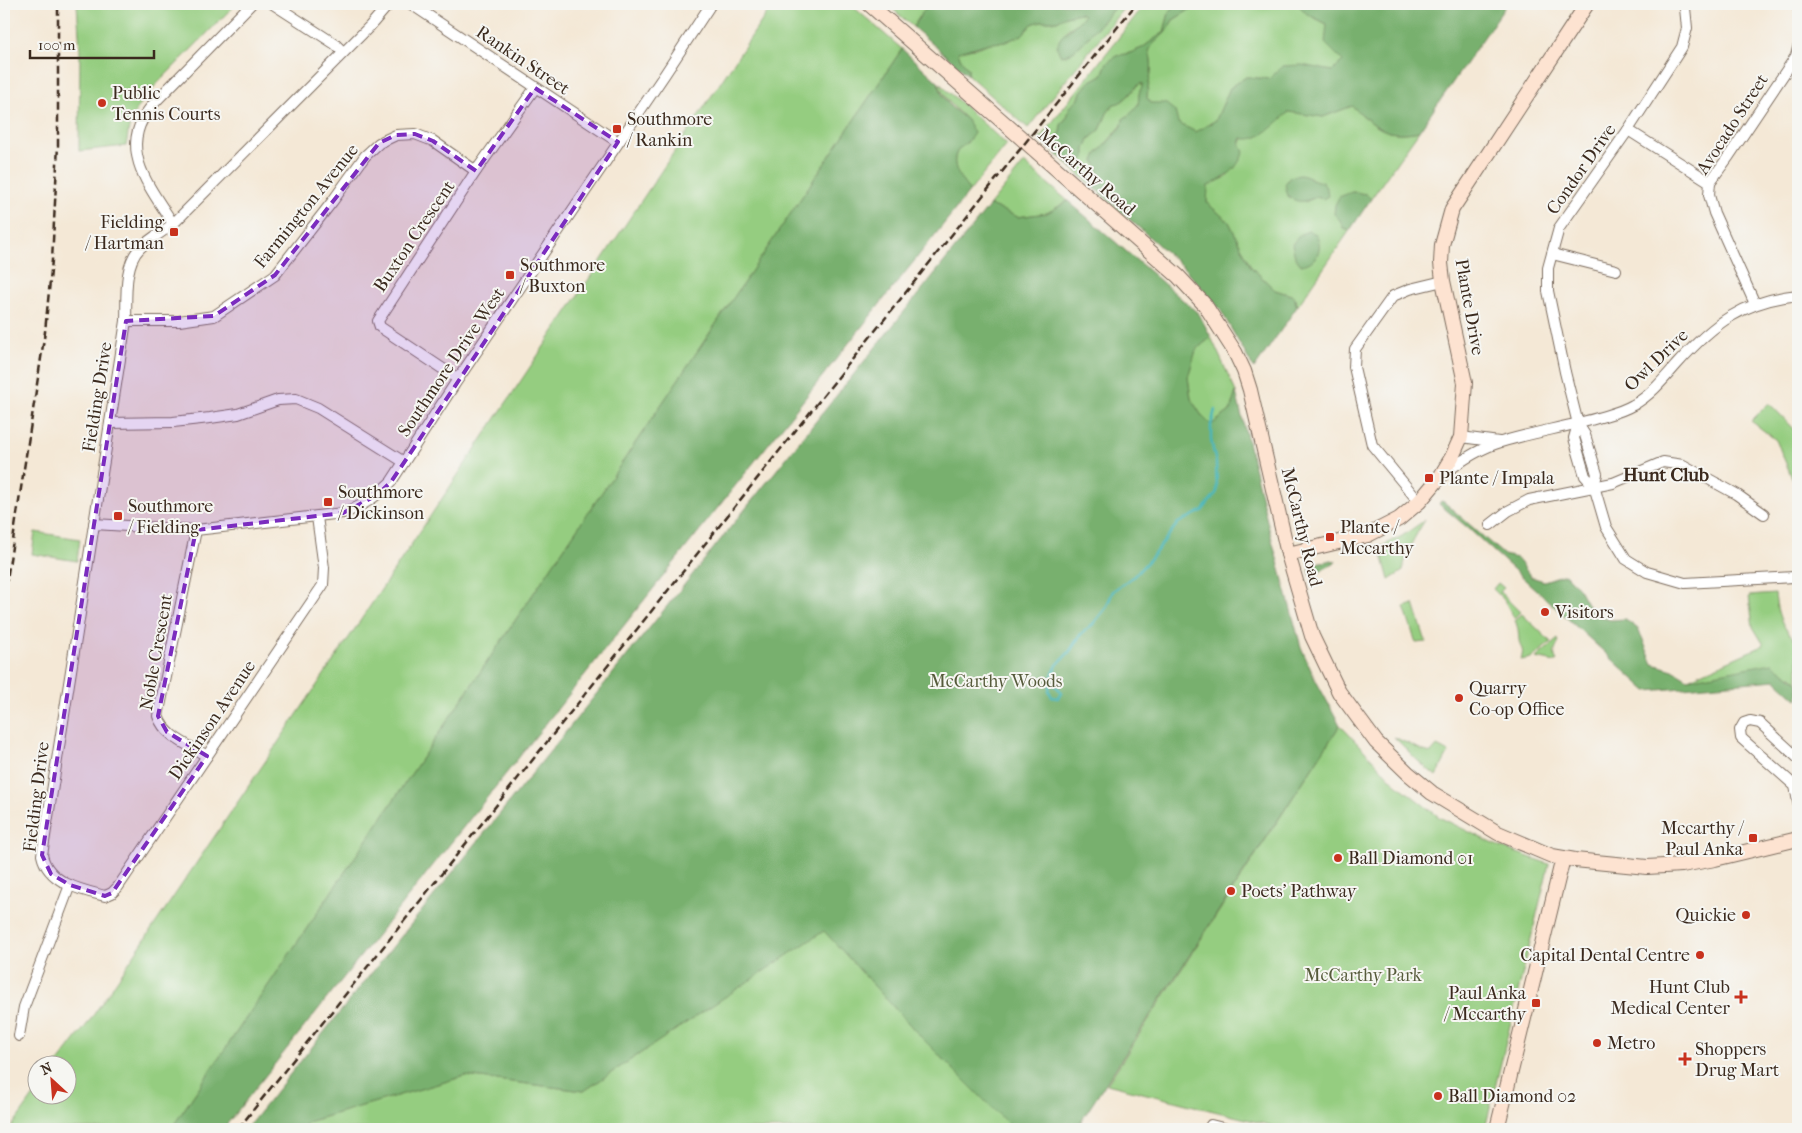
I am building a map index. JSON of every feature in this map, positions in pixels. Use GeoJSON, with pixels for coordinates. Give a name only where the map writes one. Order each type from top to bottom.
{"type":"FeatureCollection","features":[{"type":"Feature","properties":{"kind":"street"},"geometry":{"type":"LineString","coordinates":[[173,224],[140,170],[136,152],[138,133],[145,115],[158,99],[251,4]]}},
{"type":"Feature","properties":{"kind":"street"},"geometry":{"type":"LineString","coordinates":[[273,4],[334,44],[343,52]]}},
{"type":"Feature","properties":{"kind":"street","name":"Fielding Drive"},"geometry":{"type":"LineString","coordinates":[[70,885],[51,874],[44,864],[42,855],[126,321],[127,285],[130,265],[140,248],[173,224],[370,26],[389,4]]}},
{"type":"Feature","properties":{"kind":"street","name":"Rankin Street"},"geometry":{"type":"LineString","coordinates":[[411,4],[618,142]]}},
{"type":"Feature","properties":{"kind":"street","name":"Southmore Drive West"},"geometry":{"type":"LineString","coordinates":[[94,524],[196,530],[343,513],[360,507],[377,495],[391,482],[458,379],[711,4]]}},
{"type":"Feature","properties":{"kind":"street","name":"McCarthy Road"},"geometry":{"type":"LineString","coordinates":[[870,4],[1178,276],[1205,305],[1235,352],[1246,378],[1288,554],[1316,645],[1339,692],[1376,742],[1424,787],[1498,833],[1552,856],[1563,858],[1647,868],[1674,866],[1715,859],[1798,839]]}},
{"type":"Feature","properties":{"kind":"street","name":"Plante Drive"},"geometry":{"type":"LineString","coordinates":[[1288,554],[1373,534],[1399,519],[1420,502],[1440,477],[1461,437],[1465,383],[1443,281],[1441,263],[1442,245],[1452,209],[1588,4]]}},
{"type":"Feature","properties":{"kind":"street","name":"Condor Drive"},"geometry":{"type":"LineString","coordinates":[[1683,4],[1686,28],[1682,47],[1628,130],[1559,228],[1548,268],[1548,291],[1578,424],[1585,435],[1597,474],[1594,486],[1606,528],[1626,559],[1647,572],[1685,583],[1797,577]]}},
{"type":"Feature","properties":{"kind":"street"},"geometry":{"type":"LineString","coordinates":[[1797,4],[1798,8]]}},
{"type":"Feature","properties":{"kind":"street","name":"Avocado Street"},"geometry":{"type":"LineString","coordinates":[[1755,304],[1714,213],[1709,195],[1710,182],[1729,156],[1798,48]]}},
{"type":"Feature","properties":{"kind":"street","name":"Buxton Crescent"},"geometry":{"type":"LineString","coordinates":[[458,379],[380,327],[378,321],[476,171],[535,88]]}},
{"type":"Feature","properties":{"kind":"street"},"geometry":{"type":"LineString","coordinates":[[1628,130],[1710,182]]}},
{"type":"Feature","properties":{"kind":"street","name":"Farmington Avenue"},"geometry":{"type":"LineString","coordinates":[[126,321],[179,321],[214,316],[275,275],[365,156],[379,143],[396,135],[415,134],[433,141],[476,171]]}},
{"type":"Feature","properties":{"kind":"street"},"geometry":{"type":"LineString","coordinates":[[1552,254],[1616,270]]}},
{"type":"Feature","properties":{"kind":"street"},"geometry":{"type":"LineString","coordinates":[[1420,502],[1372,445],[1354,367],[1355,349],[1393,296],[1410,289],[1443,281]]}},
{"type":"Feature","properties":{"kind":"street","name":"Owl Drive"},"geometry":{"type":"LineString","coordinates":[[1440,477],[1460,462],[1500,442],[1578,424],[1615,413],[1633,405],[1660,384],[1697,342],[1728,317],[1755,304],[1798,295]]}},
{"type":"Feature","properties":{"kind":"street"},"geometry":{"type":"LineString","coordinates":[[110,423],[173,422],[210,418],[238,414],[278,400],[296,400],[318,408],[404,462]]}},
{"type":"Feature","properties":{"kind":"street","name":"Owl Drive"},"geometry":{"type":"LineString","coordinates":[[1461,437],[1500,442]]}},
{"type":"Feature","properties":{"kind":"street"},"geometry":{"type":"LineString","coordinates":[[1490,525],[1529,500],[1613,483],[1663,462],[1683,464],[1736,494],[1764,514]]}},
{"type":"Feature","properties":{"kind":"street","name":"Dickinson Avenue"},"geometry":{"type":"LineString","coordinates":[[70,885],[105,896],[112,893],[324,585],[324,568],[317,517]]}},
{"type":"Feature","properties":{"kind":"street","name":"Noble Crescent"},"geometry":{"type":"LineString","coordinates":[[196,530],[158,716],[167,732],[207,756]]}},
{"type":"Feature","properties":{"kind":"street"},"geometry":{"type":"LineString","coordinates":[[1798,758],[1760,723],[1750,721],[1744,723],[1740,730],[1741,738],[1797,785],[1798,802]]}},
{"type":"Feature","properties":{"kind":"street"},"geometry":{"type":"LineString","coordinates":[[1497,1129],[1563,858]]}},
{"type":"Feature","properties":{"kind":"street"},"geometry":{"type":"LineString","coordinates":[[19,1036],[24,1007],[70,885]]}},
{"type":"Feature","properties":{"kind":"street"},"geometry":{"type":"LineString","coordinates":[[1209,1129],[1211,1125],[1227,1129]]}},
{"type":"Feature","properties":{"kind":"highlighted area"},"geometry":{"type":"Polygon","coordinates":[[[535,88],[618,142],[391,482],[377,495],[343,513],[196,530],[158,716],[167,732],[207,756],[112,893],[105,896],[70,885],[51,874],[42,855],[126,321],[214,316],[275,275],[379,143],[396,135],[415,134],[433,141],[476,171],[535,88]]]}},
{"type":"Feature","properties":{"kind":"green space"},"geometry":{"type":"Polygon","coordinates":[[[77,4],[236,4],[143,98],[130,122],[126,146],[79,151],[80,50],[77,4]]]}},
{"type":"Feature","properties":{"kind":"green space"},"geometry":{"type":"Polygon","coordinates":[[[773,4],[850,4],[902,49],[171,1129],[10,1129],[28,1104],[28,1106],[78,1106],[78,1056],[63,1056],[88,1023],[336,657],[773,4]]]}},
{"type":"Feature","properties":{"kind":"green space"},"geometry":{"type":"Polygon","coordinates":[[[887,4],[928,4],[913,27],[887,4]]]}},
{"type":"Feature","properties":{"kind":"green space"},"geometry":{"type":"Polygon","coordinates":[[[928,4],[1120,4],[1116,6],[1081,45],[1069,54],[1061,56],[1058,44],[1060,38],[1084,15],[1080,13],[1066,16],[1057,21],[1041,21],[1032,24],[1022,35],[1005,42],[990,43],[958,52],[961,60],[968,68],[968,75],[913,27],[928,4]]]}},
{"type":"Feature","properties":{"kind":"green space"},"geometry":{"type":"Polygon","coordinates":[[[1127,4],[1028,128],[968,75],[968,68],[961,60],[958,52],[990,43],[1005,42],[1022,35],[1032,24],[1041,21],[1057,21],[1080,12],[1084,15],[1080,22],[1068,29],[1057,46],[1061,56],[1069,54],[1081,45],[1116,6],[1127,4]]]}},
{"type":"Feature","properties":{"kind":"green space"},"geometry":{"type":"Polygon","coordinates":[[[1145,4],[1176,4],[1169,13],[1164,32],[1142,48],[1116,56],[1107,63],[1102,75],[1089,82],[1081,92],[1079,99],[1070,107],[1055,143],[1049,147],[1039,139],[1145,4]]]}},
{"type":"Feature","properties":{"kind":"green space"},"geometry":{"type":"Polygon","coordinates":[[[1176,4],[1199,4],[1173,20],[1165,33],[1153,44],[1149,51],[1151,70],[1147,98],[1151,103],[1165,103],[1175,111],[1178,123],[1196,132],[1216,120],[1230,88],[1246,77],[1269,79],[1283,66],[1302,65],[1332,71],[1343,61],[1325,43],[1327,24],[1307,14],[1297,4],[1507,4],[1419,131],[1407,133],[1389,132],[1375,125],[1352,106],[1323,117],[1289,112],[1261,135],[1255,138],[1242,138],[1240,144],[1244,152],[1237,165],[1226,176],[1208,186],[1207,203],[1229,222],[1251,267],[1275,290],[1294,296],[1297,307],[1254,369],[1220,309],[1184,268],[1089,183],[1096,181],[1099,173],[1094,161],[1097,154],[1122,126],[1123,119],[1132,113],[1137,106],[1142,83],[1122,101],[1114,104],[1107,113],[1100,130],[1089,139],[1085,149],[1085,158],[1082,161],[1073,157],[1071,161],[1074,170],[1049,147],[1055,143],[1070,107],[1079,99],[1081,92],[1089,82],[1102,75],[1107,63],[1116,56],[1142,48],[1164,32],[1169,13],[1176,4]]]}},
{"type":"Feature","properties":{"kind":"green space"},"geometry":{"type":"Polygon","coordinates":[[[1199,4],[1297,4],[1307,14],[1327,24],[1343,61],[1332,71],[1317,69],[1269,79],[1246,77],[1230,88],[1216,120],[1196,132],[1177,123],[1175,111],[1151,103],[1147,98],[1151,69],[1149,51],[1153,44],[1165,33],[1173,20],[1199,4]]]}},
{"type":"Feature","properties":{"kind":"green space"},"geometry":{"type":"Polygon","coordinates":[[[902,49],[938,82],[942,94],[951,107],[967,120],[974,133],[956,153],[955,159],[959,176],[970,191],[223,1129],[171,1129],[902,49]]]}},
{"type":"Feature","properties":{"kind":"green space"},"geometry":{"type":"Polygon","coordinates":[[[938,82],[1007,145],[970,191],[959,178],[955,167],[958,150],[968,142],[967,120],[946,98],[938,82]]]}},
{"type":"Feature","properties":{"kind":"green space"},"geometry":{"type":"Polygon","coordinates":[[[1142,83],[1137,106],[1132,113],[1123,119],[1122,125],[1097,154],[1094,161],[1099,173],[1096,181],[1089,183],[1074,170],[1071,161],[1085,149],[1089,139],[1100,130],[1107,113],[1114,104],[1126,98],[1142,83]]]}},
{"type":"Feature","properties":{"kind":"green space"},"geometry":{"type":"Polygon","coordinates":[[[1352,106],[1375,125],[1389,132],[1407,133],[1419,131],[1371,199],[1366,194],[1352,192],[1334,214],[1340,220],[1343,228],[1350,230],[1297,307],[1294,296],[1275,290],[1251,267],[1229,222],[1207,203],[1208,185],[1227,177],[1243,138],[1262,134],[1289,112],[1323,117],[1352,106]],[[1309,176],[1305,202],[1316,197],[1314,181],[1309,176]]]}},
{"type":"Feature","properties":{"kind":"green space"},"geometry":{"type":"Polygon","coordinates":[[[1024,163],[1068,201],[1047,213],[1017,217],[990,205],[1024,163]]]}},
{"type":"Feature","properties":{"kind":"green space"},"geometry":{"type":"Polygon","coordinates":[[[1300,175],[1322,182],[1327,189],[1328,196],[1323,199],[1316,197],[1302,201],[1288,196],[1285,184],[1290,177],[1300,175]]]}},
{"type":"Feature","properties":{"kind":"green space"},"geometry":{"type":"Polygon","coordinates":[[[1352,192],[1366,194],[1371,199],[1350,230],[1343,228],[1340,220],[1334,214],[1335,205],[1339,197],[1352,192]]]}},
{"type":"Feature","properties":{"kind":"green space","name":"McCarthy Woods"},"geometry":{"type":"Polygon","coordinates":[[[1068,201],[1199,314],[1211,337],[1196,350],[1188,377],[1191,399],[1202,416],[1211,425],[1230,411],[1236,392],[1268,525],[1301,647],[1314,677],[1340,725],[1076,1129],[1013,1129],[921,1037],[824,931],[584,1091],[465,1076],[307,1122],[303,1129],[246,1129],[990,205],[1018,217],[1047,213],[1068,201]]]}},
{"type":"Feature","properties":{"kind":"green space"},"geometry":{"type":"Polygon","coordinates":[[[1309,231],[1316,234],[1318,239],[1318,254],[1307,264],[1301,265],[1295,257],[1292,244],[1301,234],[1309,231]]]}},
{"type":"Feature","properties":{"kind":"green space"},"geometry":{"type":"Polygon","coordinates":[[[1211,337],[1236,392],[1230,411],[1211,425],[1202,416],[1191,399],[1188,377],[1196,350],[1211,337]]]}},
{"type":"Feature","properties":{"kind":"green space"},"geometry":{"type":"Polygon","coordinates":[[[1769,403],[1798,433],[1798,484],[1793,480],[1776,440],[1751,421],[1769,403]]]}},
{"type":"Feature","properties":{"kind":"green space"},"geometry":{"type":"Polygon","coordinates":[[[1441,501],[1504,555],[1517,558],[1531,577],[1544,581],[1565,574],[1579,589],[1592,613],[1610,620],[1625,619],[1638,629],[1653,664],[1673,670],[1688,679],[1772,663],[1798,682],[1798,700],[1776,680],[1647,691],[1468,528],[1439,504],[1441,501]]]}},
{"type":"Feature","properties":{"kind":"green space"},"geometry":{"type":"Polygon","coordinates":[[[1425,520],[1408,551],[1403,571],[1389,580],[1380,547],[1402,536],[1425,520]]]}},
{"type":"Feature","properties":{"kind":"green space"},"geometry":{"type":"Polygon","coordinates":[[[35,532],[80,539],[77,561],[32,554],[35,532]]]}},
{"type":"Feature","properties":{"kind":"green space"},"geometry":{"type":"Polygon","coordinates":[[[1331,560],[1336,561],[1334,564],[1321,570],[1314,578],[1311,576],[1309,570],[1314,565],[1331,560]]]}},
{"type":"Feature","properties":{"kind":"green space"},"geometry":{"type":"Polygon","coordinates":[[[1498,583],[1504,588],[1500,592],[1520,612],[1514,618],[1504,600],[1493,589],[1498,583]]]}},
{"type":"Feature","properties":{"kind":"green space"},"geometry":{"type":"Polygon","coordinates":[[[1775,594],[1781,621],[1792,637],[1798,642],[1798,682],[1792,676],[1688,679],[1764,645],[1753,627],[1749,596],[1775,594]]]}},
{"type":"Feature","properties":{"kind":"green space"},"geometry":{"type":"Polygon","coordinates":[[[1414,604],[1426,642],[1416,643],[1404,607],[1414,604]]]}},
{"type":"Feature","properties":{"kind":"green space"},"geometry":{"type":"Polygon","coordinates":[[[1522,614],[1551,642],[1532,658],[1521,660],[1522,651],[1515,620],[1522,614]]]}},
{"type":"Feature","properties":{"kind":"green space"},"geometry":{"type":"Polygon","coordinates":[[[1558,639],[1559,642],[1555,653],[1557,661],[1536,658],[1558,639]]]}},
{"type":"Feature","properties":{"kind":"green space","name":"McCarthy Park"},"geometry":{"type":"Polygon","coordinates":[[[1340,725],[1394,782],[1439,817],[1500,847],[1549,864],[1485,1129],[1285,1129],[1107,1084],[1340,725]]]}},
{"type":"Feature","properties":{"kind":"green space"},"geometry":{"type":"Polygon","coordinates":[[[1394,737],[1431,753],[1437,746],[1449,752],[1436,776],[1418,761],[1394,737]]]}},
{"type":"Feature","properties":{"kind":"green space"},"geometry":{"type":"Polygon","coordinates":[[[824,930],[921,1037],[1013,1129],[303,1129],[307,1122],[465,1076],[584,1091],[824,930]]]}},
{"type":"Feature","properties":{"kind":"waterway"},"geometry":{"type":"LineString","coordinates":[[1051,683],[1061,693],[1058,698],[1052,697],[1049,691],[1051,678],[1057,665],[1070,651],[1081,634],[1093,624],[1106,608],[1113,591],[1134,576],[1152,557],[1178,523],[1202,511],[1217,492],[1216,463],[1211,440],[1211,425],[1215,410]]}},
{"type":"Feature","properties":{"kind":"railway"},"geometry":{"type":"LineString","coordinates":[[4,599],[45,332],[52,260],[58,145],[58,4]]}},
{"type":"Feature","properties":{"kind":"railway"},"geometry":{"type":"LineString","coordinates":[[238,1129],[1136,4]]}},
{"type":"Feature","properties":{"kind":"place","name":"Public Tennis Courts"},"geometry":{"type":"Point","coordinates":[102,103]}},
{"type":"Feature","properties":{"kind":"place","name":"Southmore / Rankin"},"geometry":{"type":"Point","coordinates":[617,129]}},
{"type":"Feature","properties":{"kind":"place","name":"Fielding / Hartman"},"geometry":{"type":"Point","coordinates":[174,232]}},
{"type":"Feature","properties":{"kind":"place","name":"Southmore / Buxton"},"geometry":{"type":"Point","coordinates":[510,275]}},
{"type":"Feature","properties":{"kind":"place","name":"Plante / Impala"},"geometry":{"type":"Point","coordinates":[1429,478]}},
{"type":"Feature","properties":{"kind":"place","name":"Southmore / Dickinson"},"geometry":{"type":"Point","coordinates":[328,502]}},
{"type":"Feature","properties":{"kind":"place","name":"Southmore / Fielding"},"geometry":{"type":"Point","coordinates":[118,516]}},
{"type":"Feature","properties":{"kind":"place","name":"Plante / Mccarthy"},"geometry":{"type":"Point","coordinates":[1330,537]}},
{"type":"Feature","properties":{"kind":"place","name":"Visitors"},"geometry":{"type":"Point","coordinates":[1545,612]}},
{"type":"Feature","properties":{"kind":"place","name":"Quarry Co-op Office"},"geometry":{"type":"Point","coordinates":[1459,698]}},
{"type":"Feature","properties":{"kind":"place","name":"Mccarthy / Paul Anka"},"geometry":{"type":"Point","coordinates":[1753,838]}},
{"type":"Feature","properties":{"kind":"place","name":"Ball Diamond 01"},"geometry":{"type":"Point","coordinates":[1338,858]}},
{"type":"Feature","properties":{"kind":"place","name":"Poets' Pathway"},"geometry":{"type":"Point","coordinates":[1231,891]}},
{"type":"Feature","properties":{"kind":"place","name":"Quickie"},"geometry":{"type":"Point","coordinates":[1746,915]}},
{"type":"Feature","properties":{"kind":"place","name":"Capital Dental Centre"},"geometry":{"type":"Point","coordinates":[1700,955]}},
{"type":"Feature","properties":{"kind":"place","name":"Hunt Club Medical Center"},"geometry":{"type":"Point","coordinates":[1741,997]}},
{"type":"Feature","properties":{"kind":"place","name":"Paul Anka / Mccarthy"},"geometry":{"type":"Point","coordinates":[1536,1003]}},
{"type":"Feature","properties":{"kind":"place","name":"Metro"},"geometry":{"type":"Point","coordinates":[1597,1043]}},
{"type":"Feature","properties":{"kind":"place","name":"Shoppers Drug Mart"},"geometry":{"type":"Point","coordinates":[1685,1059]}},
{"type":"Feature","properties":{"kind":"place","name":"Ball Diamond 02"},"geometry":{"type":"Point","coordinates":[1438,1096]}},
{"type":"Feature","properties":{"kind":"district","name":"Hunt Club"},"geometry":{"type":"Point","coordinates":[1666,474]}}]}
